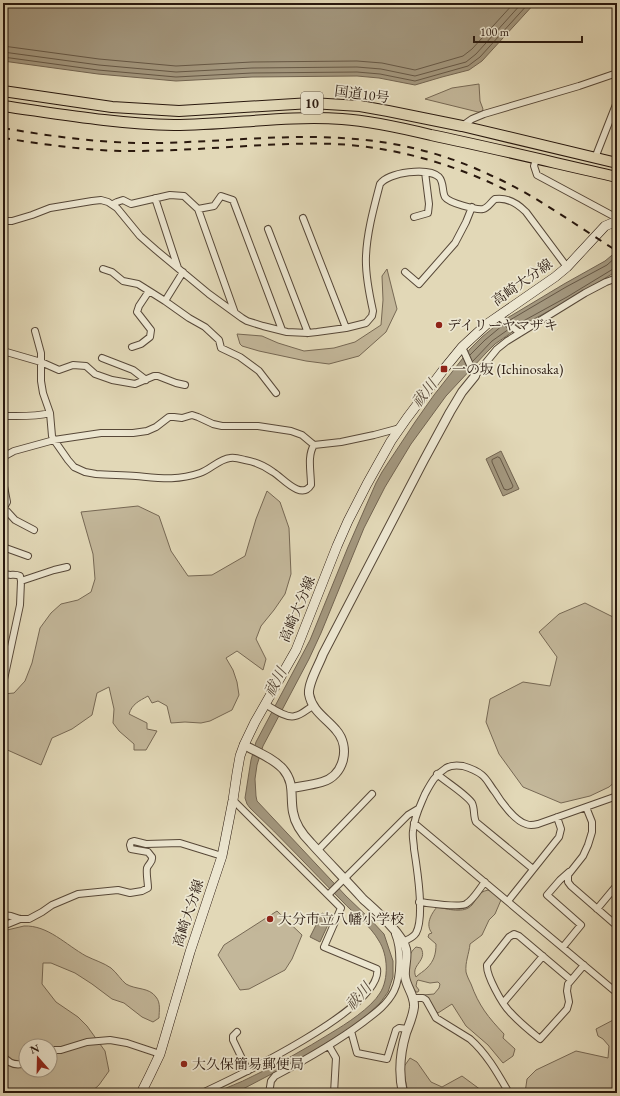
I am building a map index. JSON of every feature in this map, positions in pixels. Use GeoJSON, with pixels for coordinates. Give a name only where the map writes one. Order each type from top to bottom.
{"type":"FeatureCollection","features":[{"type":"Feature","properties":{"kind":"highway","name":"国道10号"},"geometry":{"type":"LineString","coordinates":[[3,91],[112,107],[158,110],[185,110],[312,103],[360,106],[462,126],[617,163]]}},
{"type":"Feature","properties":{"kind":"highway","name":"国道10号"},"geometry":{"type":"LineString","coordinates":[[3,106],[107,121],[155,124],[198,124],[292,118],[343,119],[392,126],[617,177]]}},
{"type":"Feature","properties":{"kind":"main road","name":"高崎大分線"},"geometry":{"type":"LineString","coordinates":[[140,1093],[160,1054],[199,924],[222,856],[240,756],[247,747],[255,722],[267,705],[296,650],[337,546],[360,496],[400,428],[432,385],[480,330],[500,318],[567,267],[605,226],[617,219]]}},
{"type":"Feature","properties":{"kind":"street"},"geometry":{"type":"LineString","coordinates":[[462,126],[468,121],[484,114],[579,86],[617,73]]}},
{"type":"Feature","properties":{"kind":"street"},"geometry":{"type":"LineString","coordinates":[[595,158],[617,102]]}},
{"type":"Feature","properties":{"kind":"street"},"geometry":{"type":"LineString","coordinates":[[536,158],[534,166],[537,175],[617,219]]}},
{"type":"Feature","properties":{"kind":"street"},"geometry":{"type":"LineString","coordinates":[[3,221],[12,221],[50,208],[101,200],[108,202],[113,204],[140,236],[235,313],[247,321],[282,330],[308,333],[346,328],[366,323],[372,316],[373,311],[366,257],[368,237],[380,184],[386,178],[420,171],[434,174],[439,177],[445,197],[448,200],[483,209],[488,207],[495,199],[499,198],[510,200],[526,212],[567,267]]}},
{"type":"Feature","properties":{"kind":"street"},"geometry":{"type":"LineString","coordinates":[[414,217],[428,213],[429,204],[425,172]]}},
{"type":"Feature","properties":{"kind":"street"},"geometry":{"type":"LineString","coordinates":[[113,204],[123,200],[133,204],[170,195],[184,196],[198,209],[235,313]]}},
{"type":"Feature","properties":{"kind":"street"},"geometry":{"type":"LineString","coordinates":[[198,209],[214,206],[221,196],[233,200],[282,330]]}},
{"type":"Feature","properties":{"kind":"street"},"geometry":{"type":"LineString","coordinates":[[155,198],[181,270],[165,301]]}},
{"type":"Feature","properties":{"kind":"street"},"geometry":{"type":"LineString","coordinates":[[405,272],[420,284],[455,243],[472,207]]}},
{"type":"Feature","properties":{"kind":"street"},"geometry":{"type":"LineString","coordinates":[[303,218],[346,328]]}},
{"type":"Feature","properties":{"kind":"street"},"geometry":{"type":"LineString","coordinates":[[268,229],[308,333]]}},
{"type":"Feature","properties":{"kind":"street"},"geometry":{"type":"LineString","coordinates":[[103,269],[112,272],[122,281],[138,284],[205,327],[219,340],[221,348],[240,358],[259,371],[276,393]]}},
{"type":"Feature","properties":{"kind":"street"},"geometry":{"type":"LineString","coordinates":[[292,788],[322,782],[334,775],[342,763],[344,746],[341,738],[336,730],[316,711],[310,697],[309,687],[323,654],[399,508],[462,392],[474,374],[497,350],[518,332],[606,282],[617,278]]}},
{"type":"Feature","properties":{"kind":"street"},"geometry":{"type":"LineString","coordinates":[[132,347],[141,344],[150,337],[151,330],[137,312],[139,306],[149,291]]}},
{"type":"Feature","properties":{"kind":"street"},"geometry":{"type":"LineString","coordinates":[[500,318],[518,332]]}},
{"type":"Feature","properties":{"kind":"street"},"geometry":{"type":"LineString","coordinates":[[36,331],[41,353],[40,362],[43,393],[50,413],[52,436],[68,460],[74,467],[80,470],[90,473],[178,479],[200,473],[226,459],[234,458],[262,464],[291,487],[300,490],[309,488],[311,485],[310,460],[312,447],[314,445]]}},
{"type":"Feature","properties":{"kind":"street"},"geometry":{"type":"LineString","coordinates":[[464,350],[474,374]]}},
{"type":"Feature","properties":{"kind":"street"},"geometry":{"type":"LineString","coordinates":[[3,351],[40,362],[59,370],[73,365],[86,366],[95,374],[112,380],[135,384],[154,376],[158,376],[176,383],[185,384]]}},
{"type":"Feature","properties":{"kind":"street"},"geometry":{"type":"LineString","coordinates":[[102,358],[133,370],[146,380]]}},
{"type":"Feature","properties":{"kind":"street"},"geometry":{"type":"LineString","coordinates":[[4,416],[29,416],[50,413]]}},
{"type":"Feature","properties":{"kind":"street"},"geometry":{"type":"LineString","coordinates":[[3,456],[14,450],[54,440],[101,433],[133,433],[147,431],[156,427],[168,418],[182,418],[192,415],[213,424],[222,426],[258,426],[291,431],[302,435],[314,445],[341,442],[400,428]]}},
{"type":"Feature","properties":{"kind":"street"},"geometry":{"type":"LineString","coordinates":[[3,481],[7,502],[3,509],[14,520],[34,530]]}},
{"type":"Feature","properties":{"kind":"street"},"geometry":{"type":"LineString","coordinates":[[3,548],[28,556]]}},
{"type":"Feature","properties":{"kind":"street"},"geometry":{"type":"LineString","coordinates":[[21,581],[67,567]]}},
{"type":"Feature","properties":{"kind":"street"},"geometry":{"type":"LineString","coordinates":[[3,573],[7,576],[15,574],[20,576],[21,581],[20,605],[3,684]]}},
{"type":"Feature","properties":{"kind":"street"},"geometry":{"type":"LineString","coordinates":[[267,705],[288,717],[294,717],[313,706]]}},
{"type":"Feature","properties":{"kind":"street"},"geometry":{"type":"LineString","coordinates":[[247,747],[272,760],[284,770],[291,782],[293,814],[302,832],[343,880],[394,930],[404,942],[407,954],[405,977],[413,998],[414,1012],[403,1044],[400,1061],[401,1092]]}},
{"type":"Feature","properties":{"kind":"street"},"geometry":{"type":"LineString","coordinates":[[404,942],[412,937],[419,923],[420,902],[412,832],[418,809],[432,780],[437,774],[450,766],[457,765],[480,773],[514,816],[525,824],[532,825],[617,796]]}},
{"type":"Feature","properties":{"kind":"street"},"geometry":{"type":"LineString","coordinates":[[437,774],[470,801],[476,822],[533,869]]}},
{"type":"Feature","properties":{"kind":"street"},"geometry":{"type":"LineString","coordinates":[[318,850],[372,794]]}},
{"type":"Feature","properties":{"kind":"street"},"geometry":{"type":"LineString","coordinates":[[202,1093],[274,1057],[326,1026],[369,990],[378,974],[377,969],[324,947],[341,908],[330,894],[233,800]]}},
{"type":"Feature","properties":{"kind":"street"},"geometry":{"type":"LineString","coordinates":[[563,947],[581,925],[547,895],[583,856],[590,840],[593,827],[586,807]]}},
{"type":"Feature","properties":{"kind":"street"},"geometry":{"type":"LineString","coordinates":[[330,894],[408,815],[418,809]]}},
{"type":"Feature","properties":{"kind":"street"},"geometry":{"type":"LineString","coordinates":[[508,901],[560,834],[561,829],[557,817]]}},
{"type":"Feature","properties":{"kind":"street"},"geometry":{"type":"LineString","coordinates":[[414,823],[617,993]]}},
{"type":"Feature","properties":{"kind":"street"},"geometry":{"type":"LineString","coordinates":[[3,915],[20,919],[29,919],[52,905],[78,894],[118,890],[130,893],[142,891],[148,888],[147,871],[152,861],[152,857],[148,852],[131,849],[131,842],[134,841],[146,844],[180,843],[222,856]]}},
{"type":"Feature","properties":{"kind":"street"},"geometry":{"type":"LineString","coordinates":[[570,871],[568,875],[568,882],[571,886],[617,926]]}},
{"type":"Feature","properties":{"kind":"street"},"geometry":{"type":"LineString","coordinates":[[420,902],[458,906],[464,905],[485,882]]}},
{"type":"Feature","properties":{"kind":"street"},"geometry":{"type":"LineString","coordinates":[[597,909],[617,885]]}},
{"type":"Feature","properties":{"kind":"street"},"geometry":{"type":"LineString","coordinates":[[3,926],[20,919]]}},
{"type":"Feature","properties":{"kind":"street"},"geometry":{"type":"LineString","coordinates":[[268,1093],[271,1081],[275,1076],[330,1046],[380,1010],[395,990],[397,980],[400,957],[398,940],[394,930]]}},
{"type":"Feature","properties":{"kind":"street"},"geometry":{"type":"LineString","coordinates":[[571,980],[519,936],[514,934],[509,937],[487,964],[492,982],[503,1003],[513,1016],[540,1039],[567,1009],[569,1002],[567,987],[584,965]]}},
{"type":"Feature","properties":{"kind":"street"},"geometry":{"type":"LineString","coordinates":[[503,1003],[543,956]]}},
{"type":"Feature","properties":{"kind":"street"},"geometry":{"type":"LineString","coordinates":[[413,998],[424,998],[438,1020],[470,1039],[490,1062],[509,1093]]}},
{"type":"Feature","properties":{"kind":"street"},"geometry":{"type":"LineString","coordinates":[[351,1031],[357,1053],[387,1060],[396,1030],[399,1028],[408,1029]]}},
{"type":"Feature","properties":{"kind":"street"},"geometry":{"type":"LineString","coordinates":[[237,1032],[233,1036],[233,1040],[248,1071]]}},
{"type":"Feature","properties":{"kind":"street"},"geometry":{"type":"LineString","coordinates":[[58,1050],[87,1042],[110,1040],[127,1043],[160,1054]]}},
{"type":"Feature","properties":{"kind":"street"},"geometry":{"type":"LineString","coordinates":[[330,1046],[336,1058],[334,1093]]}},
{"type":"Feature","properties":{"kind":"street"},"geometry":{"type":"LineString","coordinates":[[3,1056],[14,1065],[18,1064]]}},
{"type":"Feature","properties":{"kind":"shaded area"},"geometry":{"type":"Polygon","coordinates":[[[479,84],[480,101],[483,109],[482,112],[425,99],[452,88],[479,84]]]}},
{"type":"Feature","properties":{"kind":"shaded area"},"geometry":{"type":"Polygon","coordinates":[[[387,269],[397,309],[386,332],[359,356],[329,364],[306,361],[259,351],[240,344],[237,334],[262,336],[278,343],[304,351],[334,348],[355,342],[381,325],[383,300],[382,276],[387,269]]]}},
{"type":"Feature","properties":{"kind":"shaded area"},"geometry":{"type":"Polygon","coordinates":[[[267,491],[280,502],[289,528],[291,574],[285,594],[261,626],[256,639],[266,659],[263,670],[237,651],[226,658],[233,670],[239,695],[232,710],[210,721],[201,723],[171,723],[167,706],[158,701],[152,703],[148,696],[134,705],[129,714],[147,723],[147,729],[157,731],[146,750],[134,750],[134,744],[119,731],[113,723],[114,709],[109,687],[97,693],[92,715],[72,729],[52,738],[41,765],[3,748],[3,694],[14,693],[25,681],[32,663],[40,628],[51,613],[61,604],[78,600],[91,592],[95,579],[93,554],[81,512],[138,506],[159,516],[171,551],[188,576],[212,575],[245,556],[256,519],[267,491]]]}},
{"type":"Feature","properties":{"kind":"shaded area"},"geometry":{"type":"Polygon","coordinates":[[[585,603],[617,619],[617,780],[609,787],[590,796],[561,803],[523,787],[499,754],[486,722],[490,699],[523,682],[550,686],[557,657],[539,632],[559,614],[585,603]]]}},
{"type":"Feature","properties":{"kind":"shaded area"},"geometry":{"type":"Polygon","coordinates":[[[488,890],[495,893],[501,900],[495,914],[489,920],[482,935],[470,944],[466,972],[481,1005],[504,1034],[503,1038],[515,1049],[513,1056],[503,1063],[488,1045],[466,1026],[452,1004],[438,1013],[431,1003],[425,1002],[423,995],[434,994],[439,988],[440,984],[438,982],[430,983],[418,980],[416,986],[419,990],[416,992],[410,981],[407,969],[409,957],[416,947],[421,948],[423,952],[421,960],[415,969],[416,977],[427,968],[433,960],[436,944],[428,937],[429,934],[432,933],[429,923],[431,916],[437,907],[456,910],[469,908],[479,894],[488,890]]]}},
{"type":"Feature","properties":{"kind":"shaded area"},"geometry":{"type":"Polygon","coordinates":[[[277,911],[302,935],[292,959],[285,970],[249,989],[240,990],[218,955],[224,945],[277,911]]]}},
{"type":"Feature","properties":{"kind":"shaded area"},"geometry":{"type":"Polygon","coordinates":[[[24,926],[49,932],[79,952],[111,968],[126,984],[146,990],[158,999],[159,1018],[153,1022],[142,1017],[124,1003],[112,999],[75,973],[51,963],[43,963],[42,984],[56,1002],[78,1017],[87,1026],[105,1051],[109,1071],[99,1085],[90,1093],[3,1093],[3,931],[24,926]]]}},
{"type":"Feature","properties":{"kind":"shaded area"},"geometry":{"type":"Polygon","coordinates":[[[617,1018],[617,1093],[525,1093],[527,1079],[536,1070],[576,1051],[608,1058],[609,1046],[598,1036],[596,1029],[617,1018]]]}},
{"type":"Feature","properties":{"kind":"shaded area"},"geometry":{"type":"Polygon","coordinates":[[[410,1058],[417,1062],[431,1082],[442,1087],[462,1076],[485,1093],[408,1093],[403,1068],[410,1058]]]}},
{"type":"Feature","properties":{"kind":"water"},"geometry":{"type":"Polygon","coordinates":[[[3,3],[535,3],[482,61],[469,70],[415,85],[379,78],[357,76],[252,77],[176,81],[98,74],[3,61],[3,3]]]}},
{"type":"Feature","properties":{"kind":"water"},"geometry":{"type":"Polygon","coordinates":[[[617,251],[617,271],[569,300],[521,326],[495,344],[446,396],[411,444],[385,487],[364,528],[321,633],[263,746],[257,765],[255,779],[257,801],[346,896],[384,934],[393,961],[393,977],[388,992],[380,1003],[366,1016],[304,1057],[241,1090],[233,1093],[215,1093],[282,1062],[344,1025],[376,999],[385,981],[386,960],[382,947],[375,935],[367,925],[250,808],[245,798],[251,760],[256,742],[310,640],[376,483],[434,395],[470,349],[482,337],[499,323],[605,261],[617,251]]]}},
{"type":"Feature","properties":{"kind":"water"},"geometry":{"type":"Polygon","coordinates":[[[501,451],[519,489],[503,496],[486,459],[501,451]]]}},
{"type":"Feature","properties":{"kind":"water"},"geometry":{"type":"Polygon","coordinates":[[[322,913],[331,918],[320,942],[310,937],[322,913]]]}},
{"type":"Feature","properties":{"kind":"railway"},"geometry":{"type":"LineString","coordinates":[[3,128],[62,137],[140,143],[312,137],[343,138],[404,146],[437,154],[459,162],[480,170],[523,191],[617,251]]}},
{"type":"Feature","properties":{"kind":"railway"},"geometry":{"type":"LineString","coordinates":[[3,138],[76,148],[120,151],[295,144],[335,144],[358,146],[404,153],[426,159],[470,174],[512,193]]}},
{"type":"Feature","properties":{"kind":"place","name":"デイリーヤマザキ"},"geometry":{"type":"Point","coordinates":[439,325]}},
{"type":"Feature","properties":{"kind":"place","name":"一の坂 (Ichinosaka)"},"geometry":{"type":"Point","coordinates":[444,369]}},
{"type":"Feature","properties":{"kind":"place","name":"大分市立八幡小学校"},"geometry":{"type":"Point","coordinates":[270,919]}},
{"type":"Feature","properties":{"kind":"place","name":"大久保簡易郵便局"},"geometry":{"type":"Point","coordinates":[184,1064]}},
{"type":"Feature","properties":{"kind":"water label","name":"祓川"},"geometry":{"type":"Point","coordinates":[424,393]}},
{"type":"Feature","properties":{"kind":"water label","name":"祓川"},"geometry":{"type":"Point","coordinates":[275,682]}},
{"type":"Feature","properties":{"kind":"water label","name":"祓川"},"geometry":{"type":"Point","coordinates":[358,996]}}]}
